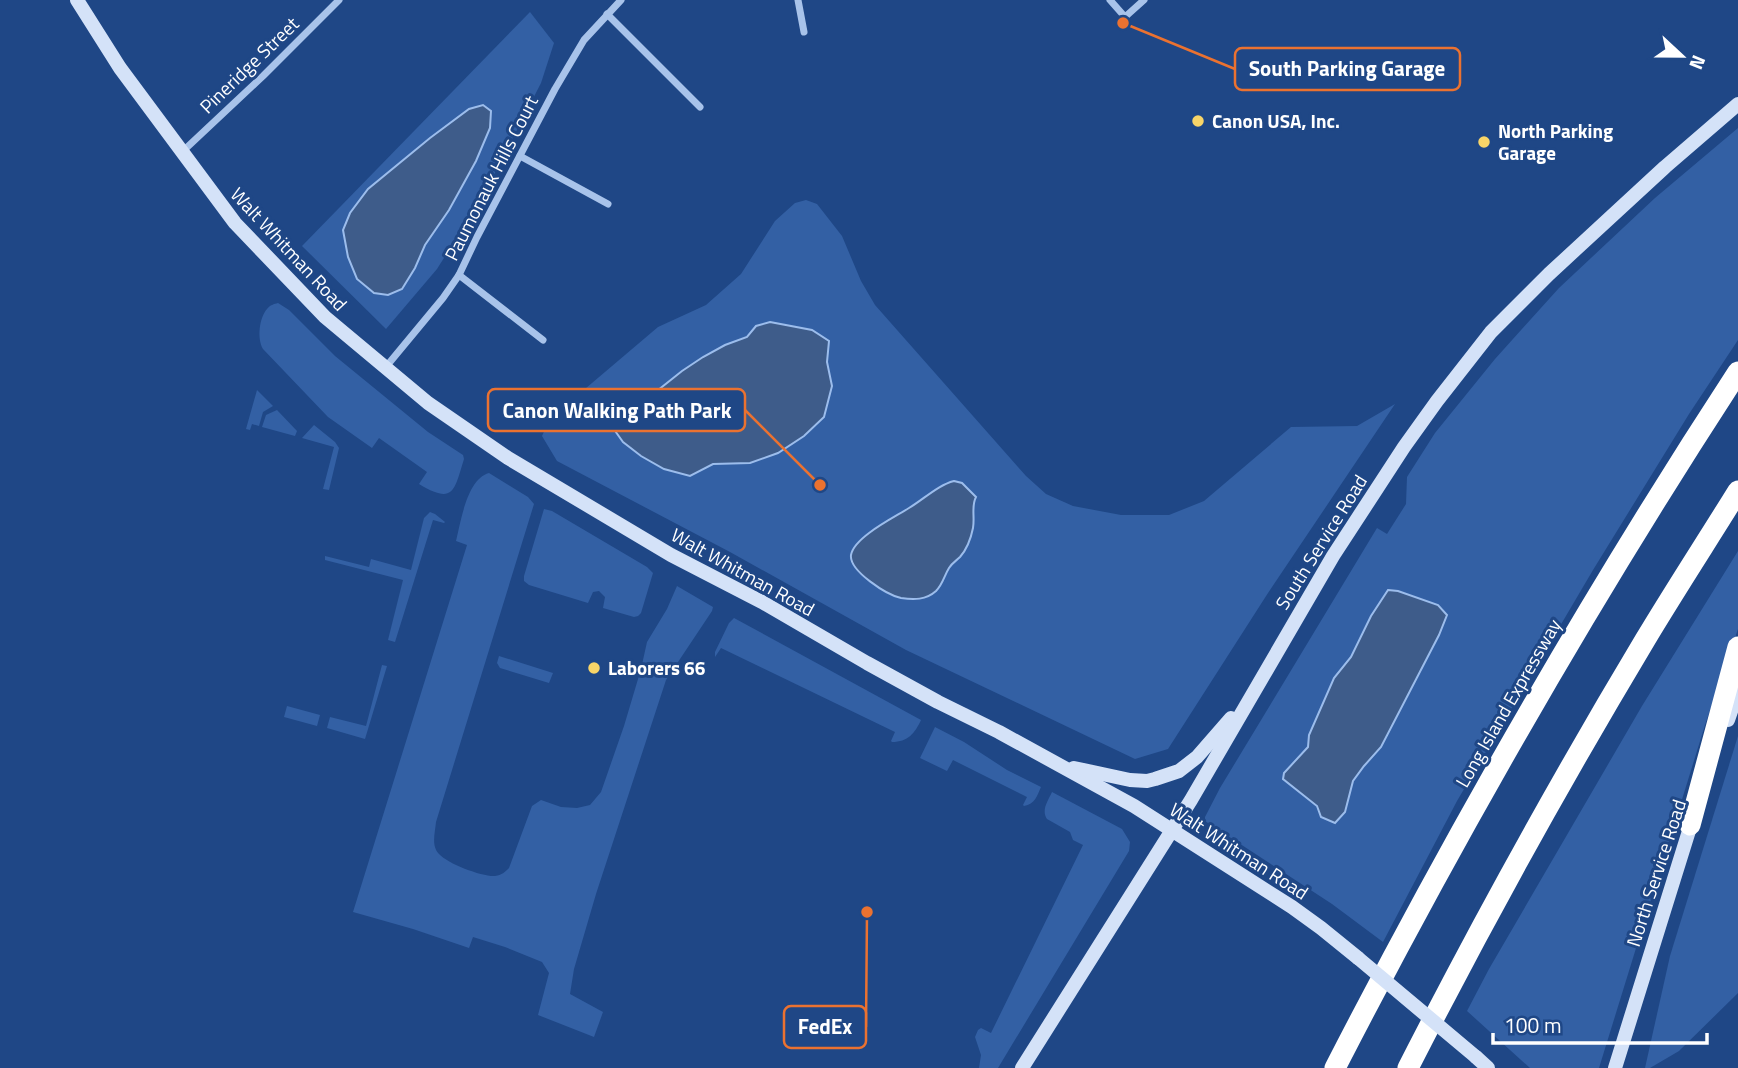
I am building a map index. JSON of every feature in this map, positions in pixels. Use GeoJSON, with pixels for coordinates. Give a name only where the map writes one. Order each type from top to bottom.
{"type":"FeatureCollection","features":[{"type":"Feature","properties":{"kind":"highway","name":"Long Island Expressway"},"geometry":{"type":"LineString","coordinates":[[1335,1068],[1397,947],[1523,721],[1590,606],[1738,372]]}},
{"type":"Feature","properties":{"kind":"highway"},"geometry":{"type":"LineString","coordinates":[[1408,1068],[1460,966],[1546,810],[1645,640],[1738,491]]}},
{"type":"Feature","properties":{"kind":"highway"},"geometry":{"type":"LineString","coordinates":[[1690,825],[1738,647]]}},
{"type":"Feature","properties":{"kind":"main road","name":"Walt Whitman Road"},"geometry":{"type":"LineString","coordinates":[[77,0],[120,68],[234,223],[325,317],[428,403],[488,445],[671,555],[1134,806],[1321,928],[1488,1068]]}},
{"type":"Feature","properties":{"kind":"main road","name":"South Service Road"},"geometry":{"type":"LineString","coordinates":[[1023,1068],[1172,830],[1333,556],[1437,401],[1491,332],[1655,176],[1738,104]]}},
{"type":"Feature","properties":{"kind":"main road","name":"North Service Road"},"geometry":{"type":"LineString","coordinates":[[1615,1068],[1690,825],[1738,691]]}},
{"type":"Feature","properties":{"kind":"main road"},"geometry":{"type":"LineString","coordinates":[[1059,766],[1147,781],[1179,771],[1197,757],[1252,693]]}},
{"type":"Feature","properties":{"kind":"street","name":"Pineridge Street"},"geometry":{"type":"LineString","coordinates":[[181,153],[339,0]]}},
{"type":"Feature","properties":{"kind":"street","name":"Paumonauk Hills Court"},"geometry":{"type":"LineString","coordinates":[[385,368],[459,275],[555,89],[584,40],[621,0]]}},
{"type":"Feature","properties":{"kind":"street"},"geometry":{"type":"LineString","coordinates":[[798,0],[804,32]]}},
{"type":"Feature","properties":{"kind":"street"},"geometry":{"type":"LineString","coordinates":[[1111,0],[1125,17],[1144,0]]}},
{"type":"Feature","properties":{"kind":"street"},"geometry":{"type":"LineString","coordinates":[[607,14],[700,107]]}},
{"type":"Feature","properties":{"kind":"street"},"geometry":{"type":"LineString","coordinates":[[520,156],[608,204]]}},
{"type":"Feature","properties":{"kind":"street"},"geometry":{"type":"LineString","coordinates":[[459,275],[543,340]]}},
{"type":"Feature","properties":{"kind":"shaded area"},"geometry":{"type":"Polygon","coordinates":[[[530,12],[554,43],[541,83],[483,196],[437,269],[386,329],[302,246],[530,12]]]}},
{"type":"Feature","properties":{"kind":"shaded area"},"geometry":{"type":"Polygon","coordinates":[[[483,105],[491,111],[490,128],[476,161],[449,210],[425,245],[402,289],[388,295],[374,293],[357,279],[348,257],[343,230],[350,213],[368,189],[430,138],[469,109],[483,105]]]}},
{"type":"Feature","properties":{"kind":"shaded area"},"geometry":{"type":"Polygon","coordinates":[[[1738,128],[1738,340],[1593,570],[1457,801],[1383,942],[1332,904],[1205,821],[1205,817],[1377,528],[1387,534],[1406,504],[1407,477],[1435,433],[1495,359],[1559,288],[1655,198],[1738,128]]]}},
{"type":"Feature","properties":{"kind":"shaded area"},"geometry":{"type":"Polygon","coordinates":[[[806,200],[817,204],[842,236],[861,281],[875,305],[1026,476],[1046,494],[1073,506],[1121,515],[1169,515],[1204,501],[1291,427],[1357,426],[1395,404],[1268,593],[1168,749],[1135,759],[906,650],[730,552],[557,461],[542,436],[548,423],[559,411],[658,327],[706,305],[741,274],[775,221],[795,203],[806,200]]]}},
{"type":"Feature","properties":{"kind":"shaded area"},"geometry":{"type":"Polygon","coordinates":[[[278,303],[289,310],[335,356],[428,432],[463,455],[458,479],[451,491],[446,494],[439,493],[419,484],[427,472],[379,438],[372,448],[328,417],[263,349],[260,334],[262,318],[268,308],[278,303]]]}},
{"type":"Feature","properties":{"kind":"shaded area"},"geometry":{"type":"Polygon","coordinates":[[[770,322],[812,330],[829,341],[827,362],[832,386],[824,417],[804,436],[778,453],[750,463],[713,464],[690,476],[664,469],[623,442],[613,428],[613,416],[621,408],[643,402],[703,357],[747,337],[756,326],[770,322]]]}},
{"type":"Feature","properties":{"kind":"shaded area"},"geometry":{"type":"Polygon","coordinates":[[[257,390],[273,406],[263,412],[259,426],[252,424],[250,430],[246,429],[257,390]]]}},
{"type":"Feature","properties":{"kind":"shaded area"},"geometry":{"type":"Polygon","coordinates":[[[277,410],[297,431],[295,436],[262,427],[266,415],[277,410]]]}},
{"type":"Feature","properties":{"kind":"shaded area"},"geometry":{"type":"Polygon","coordinates":[[[314,425],[339,448],[329,490],[323,489],[334,447],[302,438],[314,425]]]}},
{"type":"Feature","properties":{"kind":"shaded area"},"geometry":{"type":"Polygon","coordinates":[[[489,473],[528,497],[534,504],[436,822],[435,847],[439,854],[450,862],[482,874],[500,875],[509,868],[532,806],[541,800],[561,807],[590,805],[601,792],[624,726],[647,642],[677,586],[713,607],[666,680],[574,969],[570,994],[603,1012],[594,1037],[538,1015],[549,973],[542,962],[473,937],[469,948],[353,912],[467,545],[456,541],[463,512],[475,483],[489,473]]]}},
{"type":"Feature","properties":{"kind":"shaded area"},"geometry":{"type":"Polygon","coordinates":[[[954,481],[962,483],[976,497],[973,528],[965,550],[950,566],[936,591],[920,599],[901,598],[878,587],[862,575],[851,555],[859,541],[937,489],[954,481]]]}},
{"type":"Feature","properties":{"kind":"shaded area"},"geometry":{"type":"Polygon","coordinates":[[[544,509],[552,511],[653,573],[638,616],[603,608],[605,597],[599,591],[593,592],[588,603],[529,585],[524,581],[544,509]]]}},
{"type":"Feature","properties":{"kind":"shaded area"},"geometry":{"type":"Polygon","coordinates":[[[430,512],[445,522],[433,520],[395,642],[388,640],[403,580],[325,560],[325,556],[369,567],[371,559],[411,570],[424,518],[430,512]]]}},
{"type":"Feature","properties":{"kind":"shaded area"},"geometry":{"type":"Polygon","coordinates":[[[1738,551],[1738,629],[1705,725],[1599,1068],[1530,1068],[1467,1011],[1642,706],[1738,551]]]}},
{"type":"Feature","properties":{"kind":"shaded area"},"geometry":{"type":"Polygon","coordinates":[[[1388,590],[1438,605],[1447,615],[1381,747],[1353,781],[1345,812],[1335,823],[1321,817],[1317,806],[1283,779],[1284,773],[1308,747],[1309,735],[1334,678],[1351,657],[1371,616],[1388,590]]]}},
{"type":"Feature","properties":{"kind":"shaded area"},"geometry":{"type":"Polygon","coordinates":[[[734,618],[921,720],[916,729],[907,738],[892,742],[895,732],[721,648],[715,657],[729,623],[734,618]]]}},
{"type":"Feature","properties":{"kind":"shaded area"},"geometry":{"type":"Polygon","coordinates":[[[499,656],[553,673],[549,683],[500,668],[497,663],[499,656]]]}},
{"type":"Feature","properties":{"kind":"shaded area"},"geometry":{"type":"Polygon","coordinates":[[[382,665],[387,666],[365,739],[327,728],[330,717],[366,726],[382,665]]]}},
{"type":"Feature","properties":{"kind":"shaded area"},"geometry":{"type":"Polygon","coordinates":[[[287,706],[320,715],[317,726],[284,717],[287,706]]]}},
{"type":"Feature","properties":{"kind":"shaded area"},"geometry":{"type":"Polygon","coordinates":[[[935,727],[1041,787],[1035,799],[1024,806],[1027,797],[953,760],[947,771],[920,758],[935,727]]]}},
{"type":"Feature","properties":{"kind":"shaded area"},"geometry":{"type":"Polygon","coordinates":[[[1738,736],[1738,993],[1679,1051],[1650,1068],[1645,1068],[1670,956],[1738,736]]]}},
{"type":"Feature","properties":{"kind":"shaded area"},"geometry":{"type":"Polygon","coordinates":[[[1052,792],[1122,829],[1130,842],[1129,851],[998,1068],[979,1068],[981,1055],[975,1037],[978,1030],[981,1028],[991,1033],[1083,845],[1073,840],[1070,832],[1045,816],[1052,792]]]}},
{"type":"Feature","properties":{"kind":"place","name":"South Parking Garage"},"geometry":{"type":"Point","coordinates":[1123,23]}},
{"type":"Feature","properties":{"kind":"place","name":"Canon USA, Inc."},"geometry":{"type":"Point","coordinates":[1198,121]}},
{"type":"Feature","properties":{"kind":"place","name":"North Parking Garage"},"geometry":{"type":"Point","coordinates":[1484,142]}},
{"type":"Feature","properties":{"kind":"place","name":"Canon Walking Path Park"},"geometry":{"type":"Point","coordinates":[820,485]}},
{"type":"Feature","properties":{"kind":"place","name":"Laborers 66"},"geometry":{"type":"Point","coordinates":[594,668]}},
{"type":"Feature","properties":{"kind":"place","name":"FedEx"},"geometry":{"type":"Point","coordinates":[867,912]}}]}
